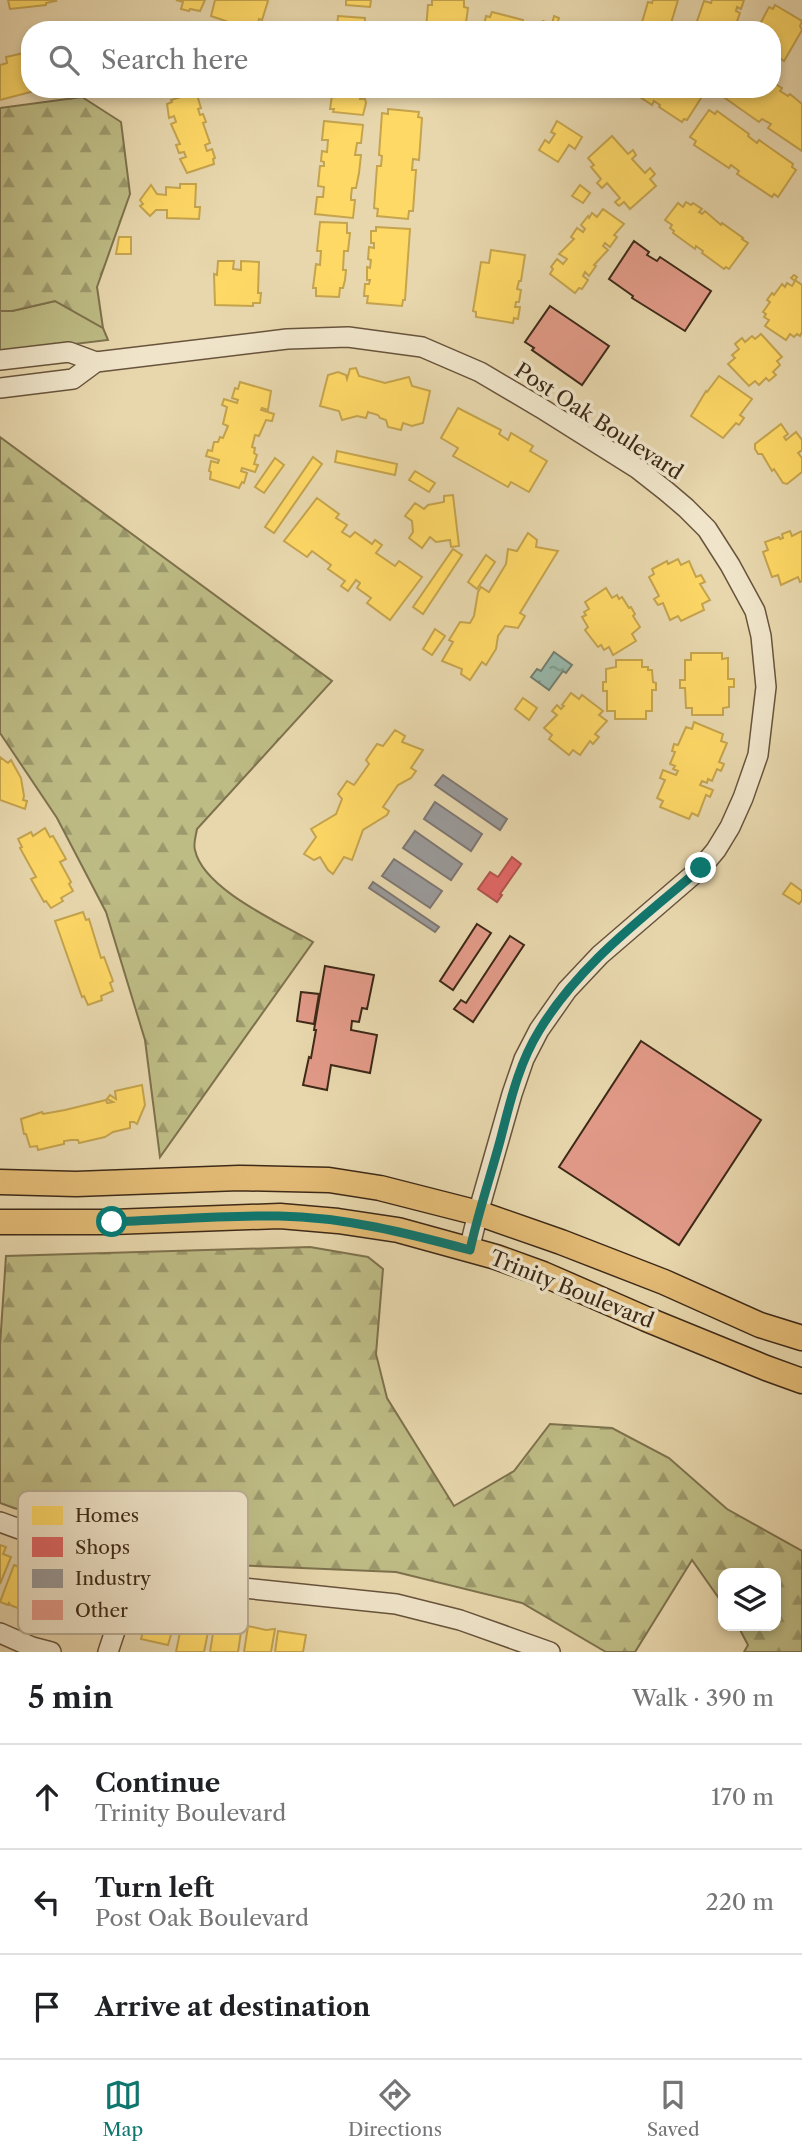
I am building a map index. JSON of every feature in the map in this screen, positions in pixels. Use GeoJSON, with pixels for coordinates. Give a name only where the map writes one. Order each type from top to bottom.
{"type":"FeatureCollection","features":[{"type":"Feature","properties":{"kind":"main road","name":"Trinity Boulevard"},"geometry":{"type":"LineString","coordinates":[[0,1182],[76,1184],[239,1178],[329,1180],[380,1188],[478,1213],[561,1241],[664,1282],[760,1325],[802,1338]]}},
{"type":"Feature","properties":{"kind":"main road","name":"Trinity Boulevard"},"geometry":{"type":"LineString","coordinates":[[0,1223],[280,1216],[398,1230],[496,1257],[543,1274],[670,1329],[802,1381]]}},
{"type":"Feature","properties":{"kind":"street","name":"Post Oak Boulevard"},"geometry":{"type":"LineString","coordinates":[[0,360],[69,352],[96,362],[288,339],[348,337],[422,346],[480,372],[541,408],[638,469],[666,491],[707,529],[755,611],[761,636],[766,687],[758,755],[739,808],[716,850],[701,868],[600,955],[567,990],[539,1030],[524,1059],[512,1094],[470,1250]]}},
{"type":"Feature","properties":{"kind":"street","name":"Post Oak Boulevard"},"geometry":{"type":"LineString","coordinates":[[0,388],[73,379],[96,362]]}},
{"type":"Feature","properties":{"kind":"street"},"geometry":{"type":"LineString","coordinates":[[0,1522],[18,1529]]}},
{"type":"Feature","properties":{"kind":"street"},"geometry":{"type":"LineString","coordinates":[[248,1588],[396,1604],[460,1620],[550,1652]]}},
{"type":"Feature","properties":{"kind":"street"},"geometry":{"type":"LineString","coordinates":[[0,1633],[51,1652]]}},
{"type":"Feature","properties":{"kind":"street"},"geometry":{"type":"LineString","coordinates":[[108,1652],[114,1634]]}},
{"type":"Feature","properties":{"kind":"green space"},"geometry":{"type":"Polygon","coordinates":[[[84,98],[121,122],[130,194],[97,287],[103,328],[55,301],[12,311],[0,311],[0,108],[84,98]]]}},
{"type":"Feature","properties":{"kind":"green space"},"geometry":{"type":"Polygon","coordinates":[[[55,301],[103,328],[108,340],[0,353],[0,311],[12,311],[55,301]]]}},
{"type":"Feature","properties":{"kind":"green space"},"geometry":{"type":"Polygon","coordinates":[[[0,437],[332,681],[197,829],[195,850],[201,864],[212,878],[245,904],[313,942],[160,1157],[145,1040],[106,912],[57,818],[0,733],[0,437]]]}},
{"type":"Feature","properties":{"kind":"green space"},"geometry":{"type":"Polygon","coordinates":[[[310,1247],[368,1257],[383,1269],[376,1354],[387,1398],[454,1506],[514,1471],[550,1424],[612,1428],[669,1458],[727,1509],[802,1551],[802,1652],[744,1652],[748,1645],[741,1631],[781,1631],[781,1568],[718,1568],[718,1597],[692,1560],[635,1652],[606,1652],[522,1603],[396,1572],[248,1566],[248,1491],[18,1491],[18,1509],[0,1503],[0,1345],[6,1256],[310,1247]]]}},
{"type":"Feature","properties":{"kind":"water"},"geometry":{"type":"Polygon","coordinates":[[[554,652],[572,665],[566,673],[563,671],[549,690],[531,677],[537,669],[541,671],[554,652]]]}},
{"type":"Feature","properties":{"kind":"building: Homes"},"geometry":{"type":"Polygon","coordinates":[[[8,0],[56,1],[46,5],[10,9],[8,0]]]}},
{"type":"Feature","properties":{"kind":"building: Homes"},"geometry":{"type":"Polygon","coordinates":[[[176,0],[205,0],[200,11],[189,11],[181,9],[183,2],[176,0]]]}},
{"type":"Feature","properties":{"kind":"building: Homes"},"geometry":{"type":"Polygon","coordinates":[[[215,0],[268,1],[262,20],[258,21],[226,21],[211,16],[215,0]]]}},
{"type":"Feature","properties":{"kind":"building: Homes"},"geometry":{"type":"Polygon","coordinates":[[[346,0],[371,0],[370,7],[346,5],[346,0]]]}},
{"type":"Feature","properties":{"kind":"building: Homes"},"geometry":{"type":"Polygon","coordinates":[[[432,0],[464,0],[464,7],[468,8],[466,21],[427,21],[428,5],[432,5],[432,0]]]}},
{"type":"Feature","properties":{"kind":"building: Homes"},"geometry":{"type":"Polygon","coordinates":[[[653,0],[678,0],[672,21],[642,21],[648,2],[652,3],[653,0]]]}},
{"type":"Feature","properties":{"kind":"building: Homes"},"geometry":{"type":"Polygon","coordinates":[[[712,0],[744,0],[741,9],[737,7],[736,11],[740,13],[737,21],[697,21],[704,1],[711,3],[712,0]]]}},
{"type":"Feature","properties":{"kind":"building: Homes"},"geometry":{"type":"Polygon","coordinates":[[[775,5],[802,21],[802,30],[784,61],[781,59],[781,21],[762,21],[769,7],[773,9],[775,5]]]}},
{"type":"Feature","properties":{"kind":"building: Homes"},"geometry":{"type":"Polygon","coordinates":[[[492,12],[523,20],[485,21],[486,16],[490,17],[492,12]]]}},
{"type":"Feature","properties":{"kind":"building: Homes"},"geometry":{"type":"Polygon","coordinates":[[[338,16],[365,18],[365,21],[338,21],[338,16]]]}},
{"type":"Feature","properties":{"kind":"building: Homes"},"geometry":{"type":"Polygon","coordinates":[[[21,54],[21,94],[0,100],[0,65],[7,63],[6,57],[21,54]]]}},
{"type":"Feature","properties":{"kind":"building: Homes"},"geometry":{"type":"Polygon","coordinates":[[[781,92],[788,96],[790,94],[802,104],[802,151],[768,128],[771,124],[762,119],[759,122],[725,98],[781,98],[781,92]]]}},
{"type":"Feature","properties":{"kind":"building: Homes"},"geometry":{"type":"Polygon","coordinates":[[[198,98],[201,108],[198,109],[206,122],[203,123],[210,143],[205,145],[207,151],[212,149],[214,164],[187,173],[180,159],[186,157],[184,152],[179,153],[176,145],[180,144],[171,124],[176,122],[174,116],[169,118],[167,104],[172,102],[171,100],[198,98]]]}},
{"type":"Feature","properties":{"kind":"building: Homes"},"geometry":{"type":"Polygon","coordinates":[[[332,98],[360,98],[365,99],[366,103],[363,115],[333,112],[334,109],[330,109],[332,98]]]}},
{"type":"Feature","properties":{"kind":"building: Homes"},"geometry":{"type":"Polygon","coordinates":[[[642,98],[701,98],[687,120],[682,122],[654,101],[652,105],[642,98]]]}},
{"type":"Feature","properties":{"kind":"building: Homes"},"geometry":{"type":"Polygon","coordinates":[[[388,109],[419,112],[418,117],[422,118],[419,160],[413,159],[412,170],[416,170],[413,211],[409,211],[408,219],[377,216],[378,209],[374,208],[377,166],[381,166],[382,156],[379,155],[382,113],[388,114],[388,109]]]}},
{"type":"Feature","properties":{"kind":"building: Homes"},"geometry":{"type":"Polygon","coordinates":[[[709,110],[715,114],[717,111],[757,143],[759,140],[793,164],[792,167],[796,170],[778,197],[774,194],[772,197],[737,174],[739,171],[731,165],[729,168],[694,145],[696,141],[690,137],[709,110]]]}},
{"type":"Feature","properties":{"kind":"building: Homes"},"geometry":{"type":"Polygon","coordinates":[[[324,121],[363,125],[361,143],[357,143],[355,155],[361,155],[356,188],[352,188],[351,200],[355,200],[353,218],[315,214],[317,197],[323,197],[324,187],[318,186],[320,166],[324,166],[321,161],[322,151],[327,152],[328,140],[322,140],[324,121]]]}},
{"type":"Feature","properties":{"kind":"building: Homes"},"geometry":{"type":"Polygon","coordinates":[[[557,121],[582,137],[575,149],[569,145],[558,162],[539,150],[545,140],[549,143],[555,134],[551,132],[557,121]]]}},
{"type":"Feature","properties":{"kind":"building: Homes"},"geometry":{"type":"Polygon","coordinates":[[[612,136],[628,154],[633,150],[636,155],[632,159],[645,173],[650,168],[655,174],[650,179],[656,186],[630,209],[624,202],[619,206],[615,202],[620,198],[607,183],[602,188],[597,183],[601,179],[591,167],[594,165],[588,158],[612,136]]]}},
{"type":"Feature","properties":{"kind":"building: Homes"},"geometry":{"type":"Polygon","coordinates":[[[180,184],[196,184],[195,207],[200,207],[199,219],[167,218],[167,210],[156,210],[150,216],[140,206],[143,204],[140,200],[151,185],[157,194],[166,195],[166,187],[180,188],[180,184]]]}},
{"type":"Feature","properties":{"kind":"building: Homes"},"geometry":{"type":"Polygon","coordinates":[[[580,185],[590,193],[583,203],[572,196],[580,185]]]}},
{"type":"Feature","properties":{"kind":"building: Homes"},"geometry":{"type":"Polygon","coordinates":[[[686,202],[691,205],[693,203],[702,209],[699,212],[702,214],[705,211],[748,243],[729,269],[724,269],[696,246],[695,249],[673,233],[670,228],[672,225],[665,220],[678,203],[683,207],[686,202]]]}},
{"type":"Feature","properties":{"kind":"building: Homes"},"geometry":{"type":"Polygon","coordinates":[[[603,209],[624,224],[614,235],[617,237],[610,247],[605,243],[603,246],[608,250],[594,265],[596,266],[589,276],[585,272],[583,276],[588,280],[582,289],[579,288],[575,293],[550,274],[553,269],[551,267],[557,259],[563,264],[567,259],[559,254],[574,239],[571,237],[577,228],[583,232],[585,229],[581,225],[588,216],[589,218],[592,213],[597,217],[603,209]]]}},
{"type":"Feature","properties":{"kind":"building: Homes"},"geometry":{"type":"Polygon","coordinates":[[[320,222],[347,223],[347,233],[350,233],[348,251],[344,251],[345,280],[339,297],[316,296],[316,288],[313,288],[316,264],[320,265],[321,251],[317,251],[320,222]]]}},
{"type":"Feature","properties":{"kind":"building: Homes"},"geometry":{"type":"Polygon","coordinates":[[[376,227],[410,229],[405,300],[402,306],[367,303],[368,296],[364,296],[365,284],[369,284],[370,280],[367,280],[367,267],[370,268],[371,260],[368,259],[369,247],[374,248],[371,231],[376,231],[376,227]]]}},
{"type":"Feature","properties":{"kind":"building: Homes"},"geometry":{"type":"Polygon","coordinates":[[[119,237],[131,237],[131,254],[116,254],[119,237]]]}},
{"type":"Feature","properties":{"kind":"building: Homes"},"geometry":{"type":"Polygon","coordinates":[[[491,250],[525,255],[517,289],[521,290],[519,302],[516,302],[515,307],[520,307],[518,319],[514,318],[513,323],[476,317],[476,312],[473,311],[481,262],[489,263],[491,250]]]}},
{"type":"Feature","properties":{"kind":"building: Homes"},"geometry":{"type":"Polygon","coordinates":[[[218,261],[234,261],[233,269],[241,270],[241,261],[259,262],[260,303],[253,303],[253,306],[215,305],[214,274],[217,275],[218,261]]]}},
{"type":"Feature","properties":{"kind":"building: Homes"},"geometry":{"type":"Polygon","coordinates":[[[794,275],[797,277],[795,280],[802,285],[802,332],[800,336],[797,334],[794,337],[790,334],[786,340],[765,326],[769,320],[764,317],[766,314],[763,312],[770,302],[767,300],[782,284],[785,287],[787,283],[792,286],[795,281],[791,278],[794,275]]]}},
{"type":"Feature","properties":{"kind":"building: Homes"},"geometry":{"type":"Polygon","coordinates":[[[761,334],[782,357],[777,361],[780,365],[773,372],[776,375],[769,381],[766,378],[759,385],[755,381],[749,386],[728,364],[739,349],[735,344],[742,338],[745,342],[752,336],[755,339],[761,334]]]}},
{"type":"Feature","properties":{"kind":"building: Homes"},"geometry":{"type":"Polygon","coordinates":[[[356,368],[359,376],[385,383],[409,377],[412,386],[430,391],[423,423],[412,426],[403,423],[401,430],[388,427],[386,420],[368,412],[366,418],[357,416],[342,420],[339,411],[320,406],[328,375],[338,372],[346,375],[347,379],[350,369],[356,368]]]}},
{"type":"Feature","properties":{"kind":"building: Homes"},"geometry":{"type":"Polygon","coordinates":[[[719,376],[752,399],[740,415],[744,418],[739,425],[736,423],[723,438],[691,416],[719,376]]]}},
{"type":"Feature","properties":{"kind":"building: Homes"},"geometry":{"type":"Polygon","coordinates":[[[240,382],[271,391],[268,410],[261,410],[274,414],[272,421],[266,420],[259,436],[255,435],[252,447],[257,455],[254,464],[258,465],[255,472],[242,468],[241,471],[247,473],[239,488],[210,479],[211,461],[218,463],[219,460],[206,456],[208,450],[212,451],[214,442],[218,442],[220,437],[223,438],[228,426],[223,424],[227,407],[222,405],[224,399],[237,403],[238,400],[232,398],[240,382]]]}},
{"type":"Feature","properties":{"kind":"building: Homes"},"geometry":{"type":"Polygon","coordinates":[[[458,408],[501,430],[499,434],[508,440],[511,433],[533,446],[530,451],[547,461],[529,492],[511,482],[508,487],[453,456],[458,448],[441,438],[458,408]]]}},
{"type":"Feature","properties":{"kind":"building: Homes"},"geometry":{"type":"Polygon","coordinates":[[[781,424],[788,434],[784,437],[786,440],[796,432],[802,440],[802,450],[798,453],[802,458],[802,472],[787,484],[783,483],[774,469],[772,471],[762,454],[758,454],[755,449],[755,444],[781,424]]]}},
{"type":"Feature","properties":{"kind":"building: Homes"},"geometry":{"type":"Polygon","coordinates":[[[337,451],[397,464],[395,475],[335,462],[337,451]]]}},
{"type":"Feature","properties":{"kind":"building: Homes"},"geometry":{"type":"Polygon","coordinates":[[[313,457],[322,464],[274,533],[265,527],[313,457]]]}},
{"type":"Feature","properties":{"kind":"building: Homes"},"geometry":{"type":"Polygon","coordinates":[[[275,458],[284,465],[264,493],[255,487],[275,458]]]}},
{"type":"Feature","properties":{"kind":"building: Homes"},"geometry":{"type":"Polygon","coordinates":[[[415,471],[435,483],[429,492],[409,480],[415,471]]]}},
{"type":"Feature","properties":{"kind":"building: Homes"},"geometry":{"type":"Polygon","coordinates":[[[453,495],[459,546],[451,547],[450,540],[436,542],[430,537],[422,548],[409,538],[413,532],[412,521],[405,516],[415,503],[424,509],[428,505],[444,502],[444,496],[453,495]]]}},
{"type":"Feature","properties":{"kind":"building: Homes"},"geometry":{"type":"Polygon","coordinates":[[[317,498],[339,514],[336,518],[347,525],[342,532],[350,537],[355,532],[372,544],[375,540],[382,545],[376,553],[395,566],[399,561],[422,577],[390,620],[367,603],[371,598],[357,588],[360,583],[356,580],[348,591],[341,586],[345,581],[328,569],[331,565],[312,551],[307,557],[284,541],[317,498]]]}},
{"type":"Feature","properties":{"kind":"building: Homes"},"geometry":{"type":"Polygon","coordinates":[[[790,531],[792,536],[802,531],[802,581],[800,582],[798,577],[781,585],[778,575],[772,577],[763,552],[768,550],[765,542],[783,538],[782,534],[790,531]]]}},
{"type":"Feature","properties":{"kind":"building: Homes"},"geometry":{"type":"Polygon","coordinates":[[[528,533],[537,540],[536,547],[558,551],[520,613],[525,616],[518,628],[505,626],[486,665],[482,662],[470,680],[461,674],[462,669],[442,661],[453,642],[449,640],[460,622],[470,623],[481,587],[489,592],[506,564],[508,549],[517,551],[528,533]]]}},
{"type":"Feature","properties":{"kind":"building: Homes"},"geometry":{"type":"Polygon","coordinates":[[[453,549],[462,555],[423,614],[413,607],[453,549]]]}},
{"type":"Feature","properties":{"kind":"building: Homes"},"geometry":{"type":"Polygon","coordinates":[[[486,555],[495,562],[477,589],[468,582],[486,555]]]}},
{"type":"Feature","properties":{"kind":"building: Homes"},"geometry":{"type":"Polygon","coordinates":[[[678,559],[681,565],[689,561],[696,577],[701,575],[705,582],[700,584],[710,600],[702,604],[704,610],[681,621],[678,616],[670,620],[663,603],[658,605],[654,599],[659,596],[649,577],[654,574],[652,569],[678,559]]]}},
{"type":"Feature","properties":{"kind":"building: Homes"},"geometry":{"type":"Polygon","coordinates":[[[606,588],[612,598],[617,595],[619,599],[622,597],[629,608],[631,607],[640,627],[632,634],[636,641],[613,655],[609,647],[604,650],[601,645],[598,647],[585,630],[588,627],[582,617],[589,609],[585,602],[606,588]]]}},
{"type":"Feature","properties":{"kind":"building: Homes"},"geometry":{"type":"Polygon","coordinates":[[[435,629],[445,636],[432,655],[423,649],[435,629]]]}},
{"type":"Feature","properties":{"kind":"building: Homes"},"geometry":{"type":"Polygon","coordinates":[[[691,653],[722,653],[722,659],[728,658],[728,679],[734,679],[734,687],[729,687],[729,707],[723,708],[723,715],[692,715],[692,708],[686,708],[685,688],[680,688],[680,680],[685,680],[685,660],[691,660],[691,653]]]}},
{"type":"Feature","properties":{"kind":"building: Homes"},"geometry":{"type":"Polygon","coordinates":[[[616,660],[642,660],[642,667],[652,670],[656,690],[652,690],[652,711],[646,711],[646,719],[615,719],[615,711],[607,711],[607,691],[603,691],[603,682],[606,682],[606,669],[616,667],[616,660]]]}},
{"type":"Feature","properties":{"kind":"building: Homes"},"geometry":{"type":"Polygon","coordinates":[[[571,693],[579,699],[582,695],[603,711],[599,715],[607,721],[595,734],[599,737],[593,744],[590,741],[580,755],[573,750],[569,755],[549,739],[552,735],[544,728],[557,715],[552,711],[557,705],[561,709],[571,693]]]}},
{"type":"Feature","properties":{"kind":"building: Homes"},"geometry":{"type":"Polygon","coordinates":[[[523,698],[537,708],[529,720],[515,709],[523,698]]]}},
{"type":"Feature","properties":{"kind":"building: Homes"},"geometry":{"type":"Polygon","coordinates":[[[694,722],[723,734],[721,741],[727,743],[719,762],[724,764],[721,771],[717,769],[712,781],[702,781],[700,785],[713,790],[710,797],[706,795],[698,816],[692,813],[689,819],[660,807],[663,801],[657,798],[665,780],[660,778],[663,770],[676,775],[678,771],[670,764],[675,752],[672,751],[674,744],[678,745],[686,727],[692,729],[694,722]]]}},
{"type":"Feature","properties":{"kind":"building: Homes"},"geometry":{"type":"Polygon","coordinates":[[[395,730],[405,736],[402,742],[423,750],[411,768],[416,771],[411,778],[398,785],[383,807],[389,811],[387,815],[363,830],[352,860],[344,857],[333,874],[320,857],[314,860],[304,854],[316,837],[311,829],[336,814],[342,799],[338,794],[347,781],[354,785],[369,764],[366,760],[377,744],[383,746],[395,730]]]}},
{"type":"Feature","properties":{"kind":"building: Homes"},"geometry":{"type":"Polygon","coordinates":[[[0,757],[8,763],[11,760],[21,778],[23,800],[27,801],[25,809],[0,800],[0,757]]]}},
{"type":"Feature","properties":{"kind":"building: Homes"},"geometry":{"type":"Polygon","coordinates":[[[45,828],[50,837],[53,836],[66,859],[60,862],[73,891],[51,908],[44,902],[31,879],[36,877],[18,839],[31,832],[33,836],[45,828]]]}},
{"type":"Feature","properties":{"kind":"building: Homes"},"geometry":{"type":"Polygon","coordinates":[[[791,883],[802,891],[799,904],[783,894],[791,883]]]}},
{"type":"Feature","properties":{"kind":"building: Homes"},"geometry":{"type":"Polygon","coordinates":[[[83,912],[86,920],[89,919],[101,958],[104,957],[113,981],[110,983],[113,991],[101,996],[102,1000],[88,1005],[84,996],[82,997],[55,921],[83,912]]]}},
{"type":"Feature","properties":{"kind":"building: Homes"},"geometry":{"type":"Polygon","coordinates":[[[142,1085],[145,1105],[137,1124],[130,1122],[130,1128],[79,1143],[78,1140],[64,1141],[64,1144],[38,1150],[37,1146],[30,1147],[21,1119],[42,1112],[65,1110],[106,1100],[107,1103],[113,1102],[107,1099],[110,1095],[116,1099],[115,1091],[142,1085]]]}},
{"type":"Feature","properties":{"kind":"building: Homes"},"geometry":{"type":"Polygon","coordinates":[[[0,1545],[6,1547],[3,1554],[11,1557],[0,1584],[0,1545]]]}},
{"type":"Feature","properties":{"kind":"building: Homes"},"geometry":{"type":"Polygon","coordinates":[[[14,1565],[18,1567],[18,1608],[0,1602],[14,1565]]]}},
{"type":"Feature","properties":{"kind":"building: Homes"},"geometry":{"type":"Polygon","coordinates":[[[248,1626],[275,1629],[271,1652],[244,1652],[248,1626]]]}},
{"type":"Feature","properties":{"kind":"building: Homes"},"geometry":{"type":"Polygon","coordinates":[[[278,1631],[306,1635],[303,1652],[275,1652],[278,1631]]]}},
{"type":"Feature","properties":{"kind":"building: Homes"},"geometry":{"type":"Polygon","coordinates":[[[143,1634],[171,1634],[168,1645],[141,1639],[143,1634]]]}},
{"type":"Feature","properties":{"kind":"building: Homes"},"geometry":{"type":"Polygon","coordinates":[[[180,1634],[208,1634],[204,1652],[176,1652],[180,1634]]]}},
{"type":"Feature","properties":{"kind":"building: Homes"},"geometry":{"type":"Polygon","coordinates":[[[213,1634],[241,1634],[238,1652],[210,1652],[213,1634]]]}},
{"type":"Feature","properties":{"kind":"building: Shops"},"geometry":{"type":"Polygon","coordinates":[[[512,857],[521,864],[497,902],[478,889],[490,872],[498,877],[512,857]]]}},
{"type":"Feature","properties":{"kind":"building: Industry"},"geometry":{"type":"Polygon","coordinates":[[[443,775],[507,819],[500,830],[435,785],[443,775]]]}},
{"type":"Feature","properties":{"kind":"building: Industry"},"geometry":{"type":"Polygon","coordinates":[[[435,802],[482,834],[471,851],[424,819],[435,802]]]}},
{"type":"Feature","properties":{"kind":"building: Industry"},"geometry":{"type":"Polygon","coordinates":[[[415,831],[462,864],[451,880],[403,848],[415,831]]]}},
{"type":"Feature","properties":{"kind":"building: Industry"},"geometry":{"type":"Polygon","coordinates":[[[394,859],[442,891],[430,908],[382,876],[394,859]]]}},
{"type":"Feature","properties":{"kind":"building: Industry"},"geometry":{"type":"Polygon","coordinates":[[[373,882],[439,927],[435,932],[369,888],[373,882]]]}},
{"type":"Feature","properties":{"kind":"building: Other"},"geometry":{"type":"Polygon","coordinates":[[[634,241],[649,252],[647,255],[657,261],[660,257],[711,291],[685,331],[632,298],[633,296],[609,279],[634,241]]]}},
{"type":"Feature","properties":{"kind":"building: Other"},"geometry":{"type":"Polygon","coordinates":[[[550,306],[609,346],[582,385],[532,350],[534,348],[525,342],[550,306]]]}},
{"type":"Feature","properties":{"kind":"building: Other"},"geometry":{"type":"Polygon","coordinates":[[[477,924],[491,933],[453,990],[440,981],[477,924]]]}},
{"type":"Feature","properties":{"kind":"building: Other"},"geometry":{"type":"Polygon","coordinates":[[[510,936],[524,945],[473,1022],[454,1009],[461,1000],[466,1003],[510,936]]]}},
{"type":"Feature","properties":{"kind":"building: Other"},"geometry":{"type":"Polygon","coordinates":[[[325,966],[374,975],[367,1009],[362,1008],[359,1022],[352,1021],[351,1030],[377,1035],[370,1073],[331,1065],[327,1090],[303,1085],[309,1057],[311,1058],[325,966]]]}},
{"type":"Feature","properties":{"kind":"building: Other"},"geometry":{"type":"Polygon","coordinates":[[[301,992],[319,994],[314,1024],[297,1021],[301,992]]]}},
{"type":"Feature","properties":{"kind":"building: Other"},"geometry":{"type":"Polygon","coordinates":[[[641,1041],[761,1120],[679,1245],[559,1167],[641,1041]]]}},
{"type":"Feature","properties":{"kind":"route"},"geometry":{"type":"LineString","coordinates":[[112,1222],[280,1216],[398,1230],[470,1250],[512,1094],[524,1059],[539,1030],[567,990],[600,955],[701,868]]}}]}
